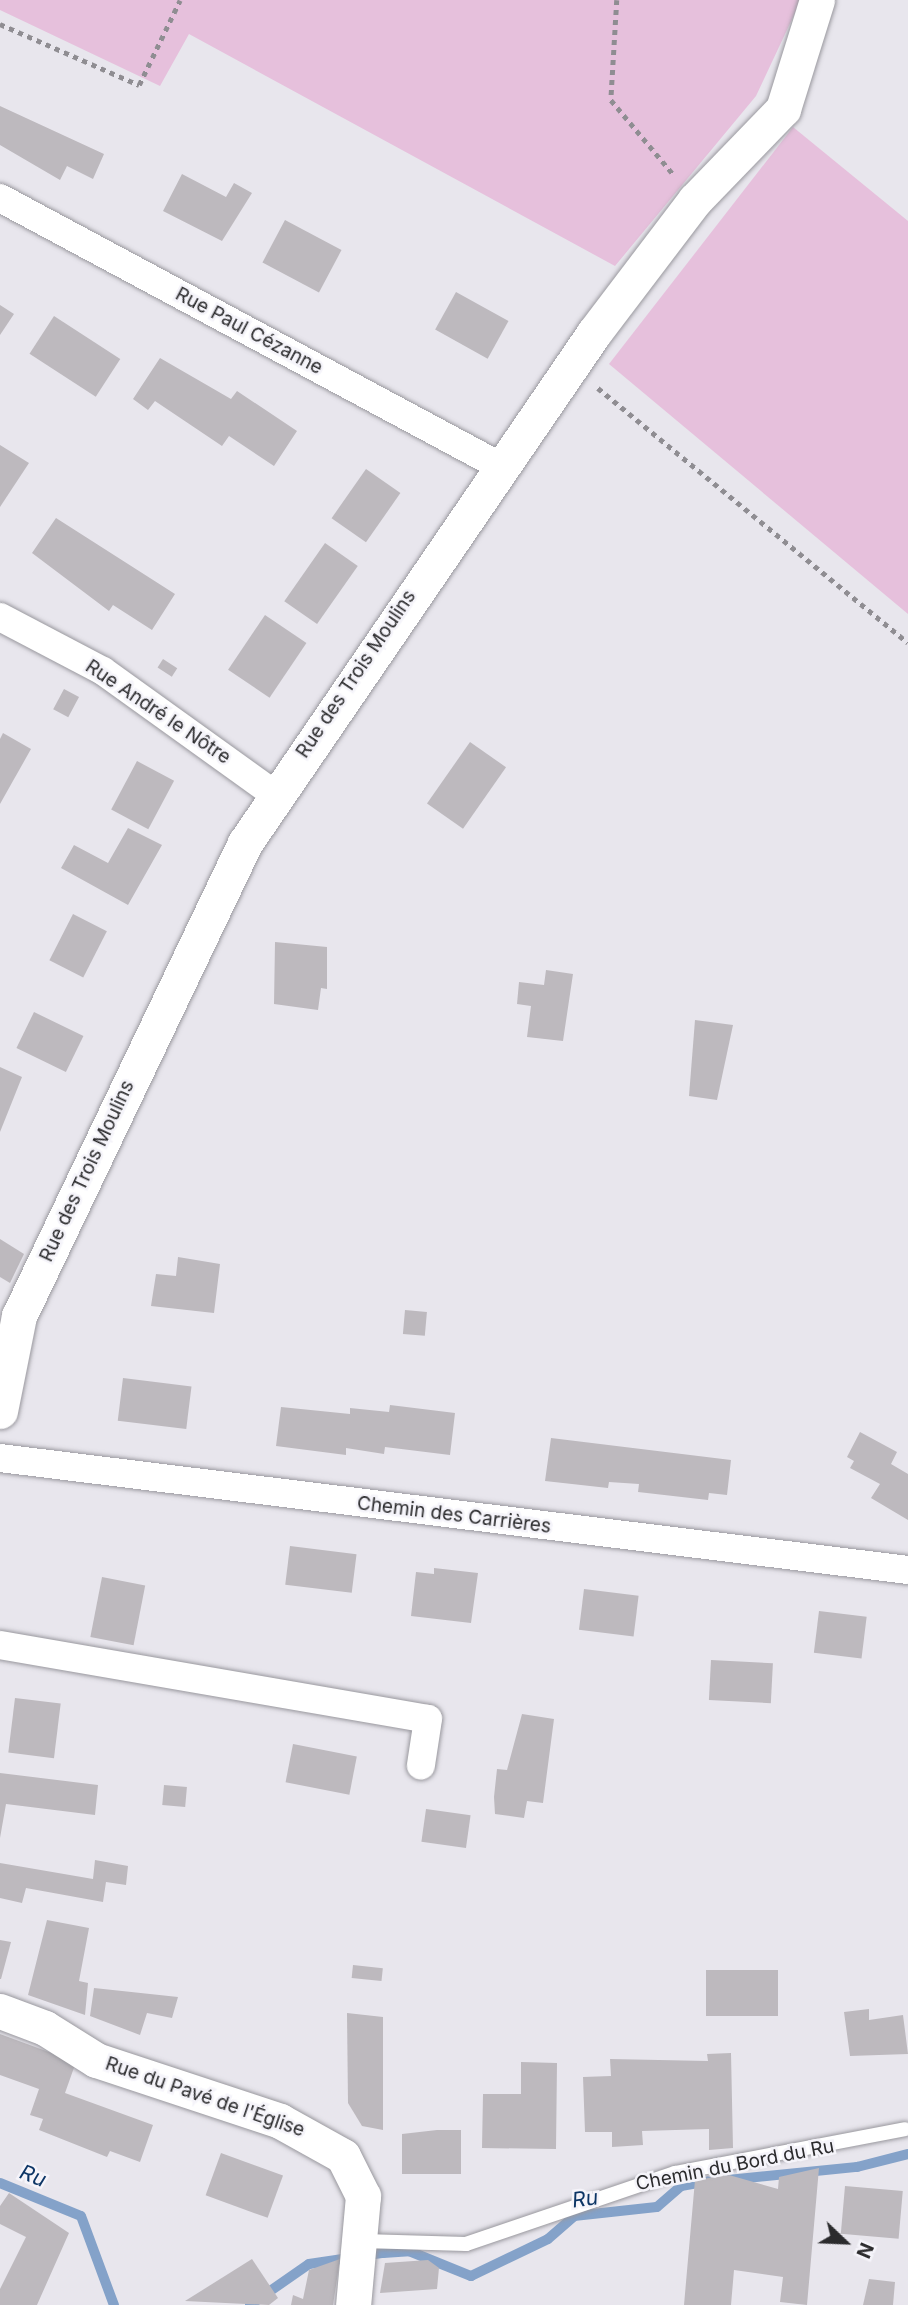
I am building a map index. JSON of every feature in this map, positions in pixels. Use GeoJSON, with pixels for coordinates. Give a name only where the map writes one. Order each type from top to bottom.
{"type":"FeatureCollection","features":[{"type":"Feature","properties":{"kind":"street","name":"Rue des Trois Moulins"},"geometry":{"type":"LineString","coordinates":[[0,1410],[10,1310],[214,902],[274,794],[498,465],[570,366],[695,200],[783,109],[817,0]]}},
{"type":"Feature","properties":{"kind":"street","name":"Rue Paul Cézanne"},"geometry":{"type":"LineString","coordinates":[[0,198],[498,465]]}},
{"type":"Feature","properties":{"kind":"street","name":"Rue André le Nôtre"},"geometry":{"type":"LineString","coordinates":[[0,617],[103,671],[274,794]]}},
{"type":"Feature","properties":{"kind":"street","name":"Chemin des Carrières"},"geometry":{"type":"LineString","coordinates":[[0,1458],[908,1570]]}},
{"type":"Feature","properties":{"kind":"street"},"geometry":{"type":"LineString","coordinates":[[0,1645],[428,1719],[421,1765]]}},
{"type":"Feature","properties":{"kind":"street","name":"Rue du Pavé de l'Église"},"geometry":{"type":"LineString","coordinates":[[0,2011],[44,2028],[96,2060],[321,2138],[358,2175],[363,2241],[353,2305]]}},
{"type":"Feature","properties":{"kind":"lane","name":"Chemin du Bord du Ru"},"geometry":{"type":"LineString","coordinates":[[363,2241],[467,2244],[579,2200],[676,2173],[905,2129]]}},
{"type":"Feature","properties":{"kind":"path"},"geometry":{"type":"LineString","coordinates":[[0,24],[139,85],[180,0]]}},
{"type":"Feature","properties":{"kind":"path"},"geometry":{"type":"LineString","coordinates":[[617,0],[611,100],[695,200]]}},
{"type":"Feature","properties":{"kind":"path"},"geometry":{"type":"LineString","coordinates":[[570,366],[908,643]]}},
{"type":"Feature","properties":{"kind":"shaded area"},"geometry":{"type":"Polygon","coordinates":[[[0,0],[801,0],[756,96],[615,266],[189,34],[160,86],[0,10],[0,0]]]}},
{"type":"Feature","properties":{"kind":"shaded area"},"geometry":{"type":"Polygon","coordinates":[[[793,127],[908,221],[908,614],[609,364],[793,127]]]}},
{"type":"Feature","properties":{"kind":"building"},"geometry":{"type":"Polygon","coordinates":[[[0,106],[104,154],[93,179],[67,166],[60,180],[0,145],[0,106]]]}},
{"type":"Feature","properties":{"kind":"building"},"geometry":{"type":"Polygon","coordinates":[[[182,174],[226,197],[234,183],[252,193],[222,241],[163,211],[182,174]]]}},
{"type":"Feature","properties":{"kind":"building"},"geometry":{"type":"Polygon","coordinates":[[[285,220],[342,250],[319,292],[262,262],[285,220]]]}},
{"type":"Feature","properties":{"kind":"building"},"geometry":{"type":"Polygon","coordinates":[[[456,292],[508,321],[488,359],[435,330],[456,292]]]}},
{"type":"Feature","properties":{"kind":"building"},"geometry":{"type":"Polygon","coordinates":[[[0,305],[14,314],[0,335],[0,305]]]}},
{"type":"Feature","properties":{"kind":"building"},"geometry":{"type":"Polygon","coordinates":[[[54,316],[120,359],[96,397],[29,354],[54,316]]]}},
{"type":"Feature","properties":{"kind":"building"},"geometry":{"type":"Polygon","coordinates":[[[160,358],[231,399],[237,391],[297,431],[274,466],[229,436],[222,446],[155,401],[148,410],[133,399],[160,358]]]}},
{"type":"Feature","properties":{"kind":"building"},"geometry":{"type":"Polygon","coordinates":[[[0,445],[29,463],[0,507],[0,445]]]}},
{"type":"Feature","properties":{"kind":"building"},"geometry":{"type":"Polygon","coordinates":[[[366,469],[400,493],[366,542],[332,518],[366,469]]]}},
{"type":"Feature","properties":{"kind":"building"},"geometry":{"type":"Polygon","coordinates":[[[56,518],[175,594],[152,630],[113,605],[109,611],[32,553],[56,518]]]}},
{"type":"Feature","properties":{"kind":"building"},"geometry":{"type":"Polygon","coordinates":[[[325,543],[358,566],[317,624],[284,601],[325,543]]]}},
{"type":"Feature","properties":{"kind":"building"},"geometry":{"type":"Polygon","coordinates":[[[265,615],[306,643],[270,698],[228,670],[265,615]]]}},
{"type":"Feature","properties":{"kind":"building"},"geometry":{"type":"Polygon","coordinates":[[[163,659],[177,668],[172,677],[158,667],[163,659]]]}},
{"type":"Feature","properties":{"kind":"building"},"geometry":{"type":"Polygon","coordinates":[[[64,689],[79,697],[68,717],[53,709],[64,689]]]}},
{"type":"Feature","properties":{"kind":"building"},"geometry":{"type":"Polygon","coordinates":[[[3,733],[31,749],[0,804],[0,739],[3,733]]]}},
{"type":"Feature","properties":{"kind":"building"},"geometry":{"type":"Polygon","coordinates":[[[470,742],[506,767],[463,829],[427,803],[470,742]]]}},
{"type":"Feature","properties":{"kind":"building"},"geometry":{"type":"Polygon","coordinates":[[[137,761],[174,781],[148,829],[111,810],[137,761]]]}},
{"type":"Feature","properties":{"kind":"building"},"geometry":{"type":"Polygon","coordinates":[[[128,828],[162,845],[128,905],[61,868],[74,845],[108,863],[128,828]]]}},
{"type":"Feature","properties":{"kind":"building"},"geometry":{"type":"Polygon","coordinates":[[[73,914],[107,931],[83,978],[49,960],[73,914]]]}},
{"type":"Feature","properties":{"kind":"building"},"geometry":{"type":"Polygon","coordinates":[[[275,942],[327,947],[327,989],[321,988],[318,1010],[274,1004],[275,942]]]}},
{"type":"Feature","properties":{"kind":"building"},"geometry":{"type":"Polygon","coordinates":[[[546,970],[573,974],[563,1041],[527,1037],[531,1006],[517,1004],[519,982],[544,985],[546,970]]]}},
{"type":"Feature","properties":{"kind":"building"},"geometry":{"type":"Polygon","coordinates":[[[34,1012],[83,1036],[66,1072],[16,1048],[34,1012]]]}},
{"type":"Feature","properties":{"kind":"building"},"geometry":{"type":"Polygon","coordinates":[[[695,1020],[733,1025],[717,1100],[689,1096],[695,1020]]]}},
{"type":"Feature","properties":{"kind":"building"},"geometry":{"type":"Polygon","coordinates":[[[0,1067],[22,1077],[0,1132],[0,1067]]]}},
{"type":"Feature","properties":{"kind":"building"},"geometry":{"type":"Polygon","coordinates":[[[0,1239],[24,1254],[10,1283],[0,1277],[0,1239]]]}},
{"type":"Feature","properties":{"kind":"building"},"geometry":{"type":"Polygon","coordinates":[[[178,1257],[220,1264],[214,1313],[151,1306],[156,1274],[176,1276],[178,1257]]]}},
{"type":"Feature","properties":{"kind":"building"},"geometry":{"type":"Polygon","coordinates":[[[405,1310],[427,1312],[425,1336],[403,1334],[405,1310]]]}},
{"type":"Feature","properties":{"kind":"building"},"geometry":{"type":"Polygon","coordinates":[[[123,1378],[191,1386],[186,1429],[118,1421],[123,1378]]]}},
{"type":"Feature","properties":{"kind":"building"},"geometry":{"type":"Polygon","coordinates":[[[390,1405],[455,1413],[450,1455],[385,1447],[384,1454],[346,1448],[346,1455],[276,1446],[281,1407],[350,1414],[350,1408],[389,1412],[390,1405]]]}},
{"type":"Feature","properties":{"kind":"building"},"geometry":{"type":"Polygon","coordinates":[[[860,1432],[897,1452],[891,1464],[908,1474],[908,1520],[871,1498],[880,1484],[850,1468],[854,1461],[847,1457],[860,1432]]]}},
{"type":"Feature","properties":{"kind":"building"},"geometry":{"type":"Polygon","coordinates":[[[551,1438],[731,1460],[727,1495],[709,1493],[708,1500],[638,1492],[639,1484],[609,1482],[608,1488],[545,1481],[551,1438]]]}},
{"type":"Feature","properties":{"kind":"building"},"geometry":{"type":"Polygon","coordinates":[[[290,1546],[357,1554],[352,1593],[285,1585],[290,1546]]]}},
{"type":"Feature","properties":{"kind":"building"},"geometry":{"type":"Polygon","coordinates":[[[434,1568],[478,1573],[471,1623],[411,1616],[416,1572],[434,1574],[434,1568]]]}},
{"type":"Feature","properties":{"kind":"building"},"geometry":{"type":"Polygon","coordinates":[[[102,1577],[145,1585],[134,1645],[90,1637],[102,1577]]]}},
{"type":"Feature","properties":{"kind":"building"},"geometry":{"type":"Polygon","coordinates":[[[584,1589],[639,1596],[634,1636],[579,1630],[584,1589]]]}},
{"type":"Feature","properties":{"kind":"building"},"geometry":{"type":"Polygon","coordinates":[[[819,1611],[867,1617],[862,1659],[814,1653],[819,1611]]]}},
{"type":"Feature","properties":{"kind":"building"},"geometry":{"type":"Polygon","coordinates":[[[711,1660],[773,1663],[771,1703],[709,1700],[711,1660]]]}},
{"type":"Feature","properties":{"kind":"building"},"geometry":{"type":"Polygon","coordinates":[[[15,1698],[61,1704],[54,1758],[8,1753],[15,1698]]]}},
{"type":"Feature","properties":{"kind":"building"},"geometry":{"type":"Polygon","coordinates":[[[522,1714],[554,1719],[543,1803],[527,1801],[524,1818],[495,1814],[494,1797],[497,1769],[507,1770],[522,1714]]]}},
{"type":"Feature","properties":{"kind":"building"},"geometry":{"type":"Polygon","coordinates":[[[293,1744],[357,1756],[349,1795],[286,1782],[293,1744]]]}},
{"type":"Feature","properties":{"kind":"building"},"geometry":{"type":"Polygon","coordinates":[[[0,1773],[98,1785],[95,1815],[6,1804],[0,1838],[0,1773]]]}},
{"type":"Feature","properties":{"kind":"building"},"geometry":{"type":"Polygon","coordinates":[[[164,1785],[187,1787],[185,1807],[162,1805],[164,1785]]]}},
{"type":"Feature","properties":{"kind":"building"},"geometry":{"type":"Polygon","coordinates":[[[426,1809],[471,1815],[466,1848],[421,1842],[426,1809]]]}},
{"type":"Feature","properties":{"kind":"building"},"geometry":{"type":"Polygon","coordinates":[[[95,1860],[128,1866],[126,1885],[106,1882],[103,1902],[26,1888],[22,1903],[0,1898],[0,1863],[93,1879],[95,1860]]]}},
{"type":"Feature","properties":{"kind":"building"},"geometry":{"type":"Polygon","coordinates":[[[47,1920],[89,1928],[79,1981],[88,1983],[85,2015],[28,1995],[47,1920]]]}},
{"type":"Feature","properties":{"kind":"building"},"geometry":{"type":"Polygon","coordinates":[[[0,1940],[11,1942],[1,1979],[0,1979],[0,1940]]]}},
{"type":"Feature","properties":{"kind":"building"},"geometry":{"type":"Polygon","coordinates":[[[353,1965],[383,1968],[381,1981],[352,1978],[353,1965]]]}},
{"type":"Feature","properties":{"kind":"building"},"geometry":{"type":"Polygon","coordinates":[[[706,1970],[778,1970],[778,2016],[706,2016],[706,1970]]]}},
{"type":"Feature","properties":{"kind":"building"},"geometry":{"type":"Polygon","coordinates":[[[94,1988],[178,1997],[172,2018],[147,2013],[140,2035],[90,2016],[94,1988]]]}},
{"type":"Feature","properties":{"kind":"building"},"geometry":{"type":"Polygon","coordinates":[[[869,2009],[869,2020],[903,2015],[908,2054],[850,2056],[844,2012],[869,2009]]]}},
{"type":"Feature","properties":{"kind":"building"},"geometry":{"type":"Polygon","coordinates":[[[347,2013],[383,2017],[383,2130],[362,2126],[348,2103],[347,2013]]]}},
{"type":"Feature","properties":{"kind":"building"},"geometry":{"type":"Polygon","coordinates":[[[0,2034],[76,2062],[65,2093],[153,2125],[140,2162],[110,2151],[107,2157],[39,2130],[43,2119],[30,2115],[39,2089],[0,2075],[0,2034]]]}},
{"type":"Feature","properties":{"kind":"building"},"geometry":{"type":"Polygon","coordinates":[[[731,2053],[733,2148],[709,2150],[709,2129],[642,2131],[643,2145],[612,2147],[612,2132],[585,2132],[583,2077],[611,2076],[610,2059],[708,2061],[707,2054],[731,2053]]]}},
{"type":"Feature","properties":{"kind":"building"},"geometry":{"type":"Polygon","coordinates":[[[521,2062],[557,2063],[556,2149],[482,2148],[483,2094],[521,2094],[521,2062]]]}},
{"type":"Feature","properties":{"kind":"building"},"geometry":{"type":"Polygon","coordinates":[[[461,2130],[461,2174],[402,2174],[402,2134],[461,2130]]]}},
{"type":"Feature","properties":{"kind":"building"},"geometry":{"type":"Polygon","coordinates":[[[221,2153],[283,2176],[268,2218],[206,2195],[221,2153]]]}},
{"type":"Feature","properties":{"kind":"building"},"geometry":{"type":"Polygon","coordinates":[[[819,2168],[807,2305],[780,2302],[783,2277],[734,2270],[731,2305],[684,2305],[695,2180],[729,2175],[778,2189],[779,2177],[819,2168]]]}},
{"type":"Feature","properties":{"kind":"building"},"geometry":{"type":"Polygon","coordinates":[[[845,2186],[903,2191],[899,2239],[841,2234],[845,2186]]]}},
{"type":"Feature","properties":{"kind":"building"},"geometry":{"type":"Polygon","coordinates":[[[9,2193],[69,2233],[37,2305],[0,2305],[0,2289],[26,2237],[0,2224],[0,2206],[9,2193]]]}},
{"type":"Feature","properties":{"kind":"building"},"geometry":{"type":"Polygon","coordinates":[[[252,2259],[278,2298],[269,2305],[185,2301],[252,2259]]]}},
{"type":"Feature","properties":{"kind":"building"},"geometry":{"type":"Polygon","coordinates":[[[340,2259],[333,2305],[291,2305],[293,2295],[303,2299],[309,2270],[340,2259]]]}},
{"type":"Feature","properties":{"kind":"building"},"geometry":{"type":"Polygon","coordinates":[[[428,2260],[439,2268],[437,2289],[380,2293],[385,2263],[428,2260]]]}},
{"type":"Feature","properties":{"kind":"building"},"geometry":{"type":"Polygon","coordinates":[[[869,2279],[895,2282],[893,2305],[863,2305],[869,2279]]]}},
{"type":"Feature","properties":{"kind":"waterway","name":"Ru"},"geometry":{"type":"LineString","coordinates":[[728,2180],[857,2167],[908,2154]]}},
{"type":"Feature","properties":{"kind":"waterway","name":"Ru"},"geometry":{"type":"LineString","coordinates":[[250,2305],[309,2264],[383,2253],[409,2251],[471,2276],[548,2239],[574,2216],[657,2207],[681,2186],[708,2181]]}},
{"type":"Feature","properties":{"kind":"waterway","name":"Ru"},"geometry":{"type":"LineString","coordinates":[[0,2183],[81,2216],[114,2305]]}}]}
